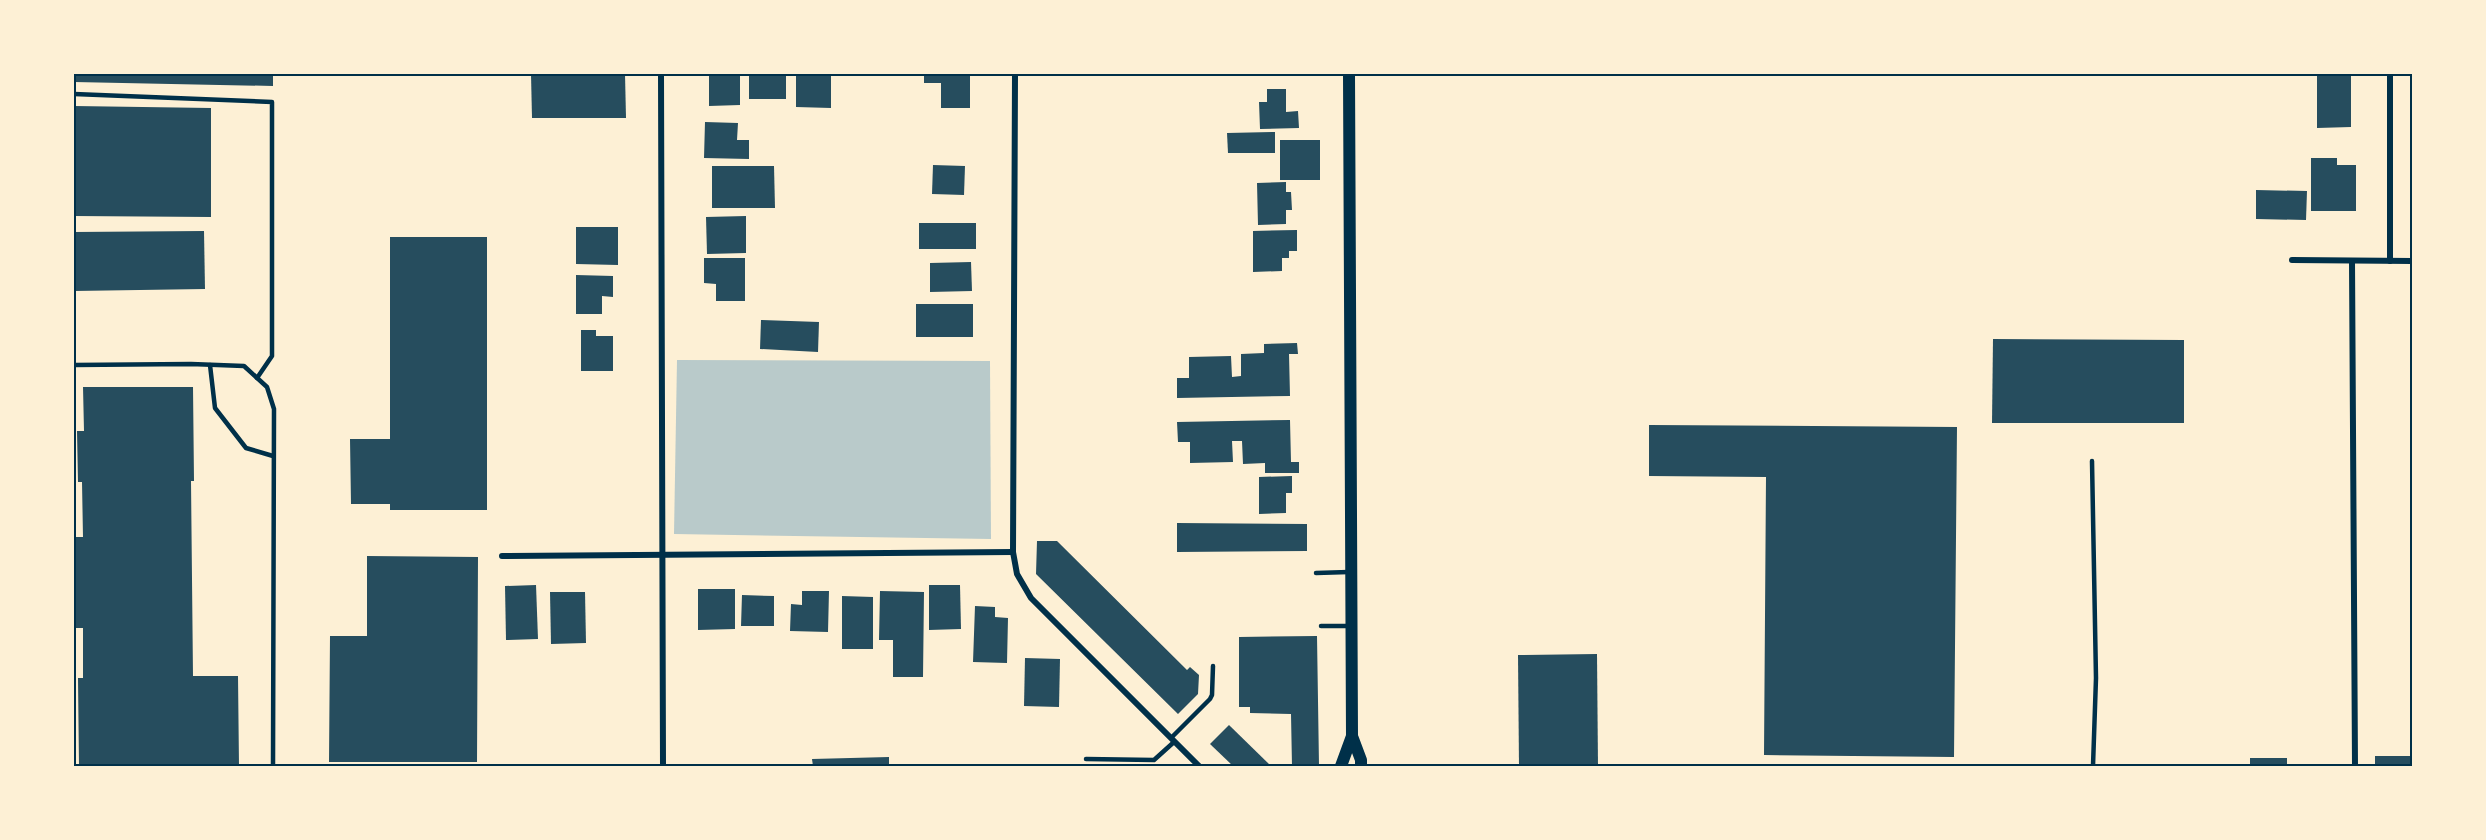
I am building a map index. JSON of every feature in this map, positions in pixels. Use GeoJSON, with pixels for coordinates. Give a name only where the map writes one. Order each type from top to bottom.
{"type":"FeatureCollection","features":[{"type":"Feature","properties":{"kind":"main road"},"geometry":{"type":"LineString","coordinates":[[1341,766],[1352,736],[1349,74]]}},
{"type":"Feature","properties":{"kind":"main road"},"geometry":{"type":"LineString","coordinates":[[1352,736],[1361,759],[1361,766]]}},
{"type":"Feature","properties":{"kind":"street"},"geometry":{"type":"LineString","coordinates":[[662,74],[663,766]]}},
{"type":"Feature","properties":{"kind":"street"},"geometry":{"type":"LineString","coordinates":[[1015,74],[1013,552],[1017,574],[1031,598],[1199,766]]}},
{"type":"Feature","properties":{"kind":"street"},"geometry":{"type":"LineString","coordinates":[[2390,74],[2390,261]]}},
{"type":"Feature","properties":{"kind":"street"},"geometry":{"type":"LineString","coordinates":[[2292,260],[2412,261]]}},
{"type":"Feature","properties":{"kind":"street"},"geometry":{"type":"LineString","coordinates":[[2352,261],[2355,766]]}},
{"type":"Feature","properties":{"kind":"street"},"geometry":{"type":"LineString","coordinates":[[502,556],[1013,552]]}},
{"type":"Feature","properties":{"kind":"lane"},"geometry":{"type":"LineString","coordinates":[[74,94],[272,102],[272,356],[256,378]]}},
{"type":"Feature","properties":{"kind":"lane"},"geometry":{"type":"LineString","coordinates":[[210,364],[215,408],[246,448],[273,456]]}},
{"type":"Feature","properties":{"kind":"lane"},"geometry":{"type":"LineString","coordinates":[[74,365],[244,366],[267,387],[274,409],[273,766]]}},
{"type":"Feature","properties":{"kind":"lane"},"geometry":{"type":"LineString","coordinates":[[2092,461],[2096,667],[2093,766]]}},
{"type":"Feature","properties":{"kind":"lane"},"geometry":{"type":"LineString","coordinates":[[1316,573],[1351,572]]}},
{"type":"Feature","properties":{"kind":"lane"},"geometry":{"type":"LineString","coordinates":[[1321,626],[1352,626]]}},
{"type":"Feature","properties":{"kind":"lane"},"geometry":{"type":"LineString","coordinates":[[1086,759],[1154,760],[1210,699],[1213,666]]}},
{"type":"Feature","properties":{"kind":"shaded area"},"geometry":{"type":"Polygon","coordinates":[[[677,360],[990,361],[991,539],[674,534],[677,360]]]}},
{"type":"Feature","properties":{"kind":"building"},"geometry":{"type":"Polygon","coordinates":[[[74,74],[273,74],[273,86],[74,82],[74,74]]]}},
{"type":"Feature","properties":{"kind":"building"},"geometry":{"type":"Polygon","coordinates":[[[531,74],[625,74],[626,118],[532,118],[531,74]]]}},
{"type":"Feature","properties":{"kind":"building"},"geometry":{"type":"Polygon","coordinates":[[[709,74],[740,74],[740,105],[709,106],[709,74]]]}},
{"type":"Feature","properties":{"kind":"building"},"geometry":{"type":"Polygon","coordinates":[[[749,74],[786,74],[786,99],[749,99],[749,74]]]}},
{"type":"Feature","properties":{"kind":"building"},"geometry":{"type":"Polygon","coordinates":[[[796,74],[831,74],[831,108],[796,107],[796,74]]]}},
{"type":"Feature","properties":{"kind":"building"},"geometry":{"type":"Polygon","coordinates":[[[924,74],[970,74],[970,108],[941,108],[941,83],[924,83],[924,74]]]}},
{"type":"Feature","properties":{"kind":"building"},"geometry":{"type":"Polygon","coordinates":[[[2317,74],[2351,74],[2351,127],[2317,128],[2317,74]]]}},
{"type":"Feature","properties":{"kind":"building"},"geometry":{"type":"Polygon","coordinates":[[[1267,89],[1286,89],[1286,112],[1298,111],[1299,128],[1260,129],[1259,102],[1267,102],[1267,89]]]}},
{"type":"Feature","properties":{"kind":"building"},"geometry":{"type":"Polygon","coordinates":[[[74,106],[211,108],[211,217],[74,216],[74,106]]]}},
{"type":"Feature","properties":{"kind":"building"},"geometry":{"type":"Polygon","coordinates":[[[705,122],[738,123],[737,140],[749,140],[749,159],[704,158],[705,122]]]}},
{"type":"Feature","properties":{"kind":"building"},"geometry":{"type":"Polygon","coordinates":[[[1275,132],[1275,153],[1228,153],[1227,133],[1275,132]]]}},
{"type":"Feature","properties":{"kind":"building"},"geometry":{"type":"Polygon","coordinates":[[[1280,140],[1320,140],[1320,180],[1280,180],[1280,140]]]}},
{"type":"Feature","properties":{"kind":"building"},"geometry":{"type":"Polygon","coordinates":[[[2311,158],[2337,158],[2337,165],[2356,165],[2356,211],[2311,211],[2311,158]]]}},
{"type":"Feature","properties":{"kind":"building"},"geometry":{"type":"Polygon","coordinates":[[[933,165],[965,166],[964,195],[932,194],[933,165]]]}},
{"type":"Feature","properties":{"kind":"building"},"geometry":{"type":"Polygon","coordinates":[[[712,166],[774,166],[775,208],[712,208],[712,166]]]}},
{"type":"Feature","properties":{"kind":"building"},"geometry":{"type":"Polygon","coordinates":[[[1286,182],[1286,192],[1291,192],[1292,210],[1286,210],[1286,224],[1258,225],[1257,183],[1286,182]]]}},
{"type":"Feature","properties":{"kind":"building"},"geometry":{"type":"Polygon","coordinates":[[[2256,190],[2307,191],[2306,220],[2256,219],[2256,190]]]}},
{"type":"Feature","properties":{"kind":"building"},"geometry":{"type":"Polygon","coordinates":[[[746,216],[746,253],[707,254],[706,217],[746,216]]]}},
{"type":"Feature","properties":{"kind":"building"},"geometry":{"type":"Polygon","coordinates":[[[919,223],[976,223],[976,249],[919,249],[919,223]]]}},
{"type":"Feature","properties":{"kind":"building"},"geometry":{"type":"Polygon","coordinates":[[[576,227],[618,227],[618,265],[576,264],[576,227]]]}},
{"type":"Feature","properties":{"kind":"building"},"geometry":{"type":"Polygon","coordinates":[[[1297,230],[1297,251],[1289,251],[1289,258],[1282,258],[1282,271],[1253,272],[1253,231],[1297,230]]]}},
{"type":"Feature","properties":{"kind":"building"},"geometry":{"type":"Polygon","coordinates":[[[204,231],[205,289],[74,291],[74,232],[204,231]]]}},
{"type":"Feature","properties":{"kind":"building"},"geometry":{"type":"Polygon","coordinates":[[[390,237],[487,237],[487,510],[390,510],[390,504],[351,504],[350,439],[390,439],[390,237]]]}},
{"type":"Feature","properties":{"kind":"building"},"geometry":{"type":"Polygon","coordinates":[[[704,258],[745,258],[745,301],[716,301],[716,284],[704,283],[704,258]]]}},
{"type":"Feature","properties":{"kind":"building"},"geometry":{"type":"Polygon","coordinates":[[[971,262],[972,291],[930,292],[930,263],[971,262]]]}},
{"type":"Feature","properties":{"kind":"building"},"geometry":{"type":"Polygon","coordinates":[[[576,275],[613,276],[613,297],[602,296],[602,314],[576,314],[576,275]]]}},
{"type":"Feature","properties":{"kind":"building"},"geometry":{"type":"Polygon","coordinates":[[[916,304],[973,304],[973,337],[916,337],[916,304]]]}},
{"type":"Feature","properties":{"kind":"building"},"geometry":{"type":"Polygon","coordinates":[[[761,320],[819,322],[818,352],[760,349],[761,320]]]}},
{"type":"Feature","properties":{"kind":"building"},"geometry":{"type":"Polygon","coordinates":[[[581,330],[596,330],[596,336],[613,336],[613,371],[581,371],[581,330]]]}},
{"type":"Feature","properties":{"kind":"building"},"geometry":{"type":"Polygon","coordinates":[[[1993,339],[2184,340],[2184,423],[1992,423],[1993,339]]]}},
{"type":"Feature","properties":{"kind":"building"},"geometry":{"type":"Polygon","coordinates":[[[1297,343],[1298,354],[1289,354],[1290,396],[1177,398],[1177,378],[1189,378],[1189,357],[1231,356],[1232,377],[1241,376],[1241,354],[1264,353],[1264,344],[1297,343]]]}},
{"type":"Feature","properties":{"kind":"building"},"geometry":{"type":"Polygon","coordinates":[[[83,387],[193,387],[194,481],[191,481],[193,676],[238,676],[239,766],[79,766],[78,678],[83,678],[83,628],[74,628],[74,537],[83,537],[82,482],[78,482],[77,431],[84,431],[83,387]]]}},
{"type":"Feature","properties":{"kind":"building"},"geometry":{"type":"Polygon","coordinates":[[[1290,420],[1291,462],[1299,462],[1299,473],[1265,473],[1265,463],[1243,464],[1242,441],[1232,441],[1233,462],[1190,463],[1190,442],[1178,442],[1177,422],[1290,420]]]}},
{"type":"Feature","properties":{"kind":"building"},"geometry":{"type":"Polygon","coordinates":[[[1649,425],[1957,427],[1954,757],[1764,755],[1766,477],[1649,476],[1649,425]]]}},
{"type":"Feature","properties":{"kind":"building"},"geometry":{"type":"Polygon","coordinates":[[[1292,476],[1292,493],[1286,493],[1286,513],[1259,514],[1259,477],[1292,476]]]}},
{"type":"Feature","properties":{"kind":"building"},"geometry":{"type":"Polygon","coordinates":[[[1177,523],[1307,524],[1307,551],[1177,552],[1177,523]]]}},
{"type":"Feature","properties":{"kind":"building"},"geometry":{"type":"Polygon","coordinates":[[[1037,541],[1057,541],[1187,670],[1190,667],[1199,675],[1198,694],[1178,714],[1036,574],[1037,541]]]}},
{"type":"Feature","properties":{"kind":"building"},"geometry":{"type":"Polygon","coordinates":[[[367,556],[478,557],[477,762],[329,762],[330,636],[367,636],[367,556]]]}},
{"type":"Feature","properties":{"kind":"building"},"geometry":{"type":"Polygon","coordinates":[[[536,585],[538,639],[506,640],[505,586],[536,585]]]}},
{"type":"Feature","properties":{"kind":"building"},"geometry":{"type":"Polygon","coordinates":[[[929,585],[960,585],[961,629],[929,630],[929,585]]]}},
{"type":"Feature","properties":{"kind":"building"},"geometry":{"type":"Polygon","coordinates":[[[698,589],[735,589],[735,629],[698,630],[698,589]]]}},
{"type":"Feature","properties":{"kind":"building"},"geometry":{"type":"Polygon","coordinates":[[[802,591],[829,591],[828,632],[790,631],[791,604],[802,605],[802,591]]]}},
{"type":"Feature","properties":{"kind":"building"},"geometry":{"type":"Polygon","coordinates":[[[880,591],[924,592],[923,677],[893,677],[893,640],[879,640],[880,591]]]}},
{"type":"Feature","properties":{"kind":"building"},"geometry":{"type":"Polygon","coordinates":[[[550,592],[585,592],[586,643],[551,644],[550,592]]]}},
{"type":"Feature","properties":{"kind":"building"},"geometry":{"type":"Polygon","coordinates":[[[742,595],[774,596],[774,626],[741,626],[742,595]]]}},
{"type":"Feature","properties":{"kind":"building"},"geometry":{"type":"Polygon","coordinates":[[[842,596],[873,597],[873,649],[842,649],[842,596]]]}},
{"type":"Feature","properties":{"kind":"building"},"geometry":{"type":"Polygon","coordinates":[[[975,606],[995,607],[995,617],[1008,618],[1007,663],[973,662],[975,606]]]}},
{"type":"Feature","properties":{"kind":"building"},"geometry":{"type":"Polygon","coordinates":[[[1317,636],[1319,766],[1292,766],[1291,714],[1250,713],[1250,707],[1239,707],[1239,637],[1317,636]]]}},
{"type":"Feature","properties":{"kind":"building"},"geometry":{"type":"Polygon","coordinates":[[[1597,654],[1598,766],[1519,766],[1518,655],[1597,654]]]}},
{"type":"Feature","properties":{"kind":"building"},"geometry":{"type":"Polygon","coordinates":[[[1025,658],[1060,659],[1059,707],[1024,706],[1025,658]]]}},
{"type":"Feature","properties":{"kind":"building"},"geometry":{"type":"Polygon","coordinates":[[[1229,725],[1271,766],[1233,766],[1210,744],[1229,725]]]}},
{"type":"Feature","properties":{"kind":"building"},"geometry":{"type":"Polygon","coordinates":[[[2375,756],[2412,756],[2412,766],[2375,766],[2375,756]]]}},
{"type":"Feature","properties":{"kind":"building"},"geometry":{"type":"Polygon","coordinates":[[[889,757],[889,766],[813,766],[812,759],[889,757]]]}},
{"type":"Feature","properties":{"kind":"building"},"geometry":{"type":"Polygon","coordinates":[[[2250,758],[2287,758],[2287,766],[2250,766],[2250,758]]]}},
{"type":"Feature","properties":{"kind":"building"},"geometry":{"type":"Polygon","coordinates":[[[690,764],[718,764],[718,766],[689,766],[690,764]]]}}]}
